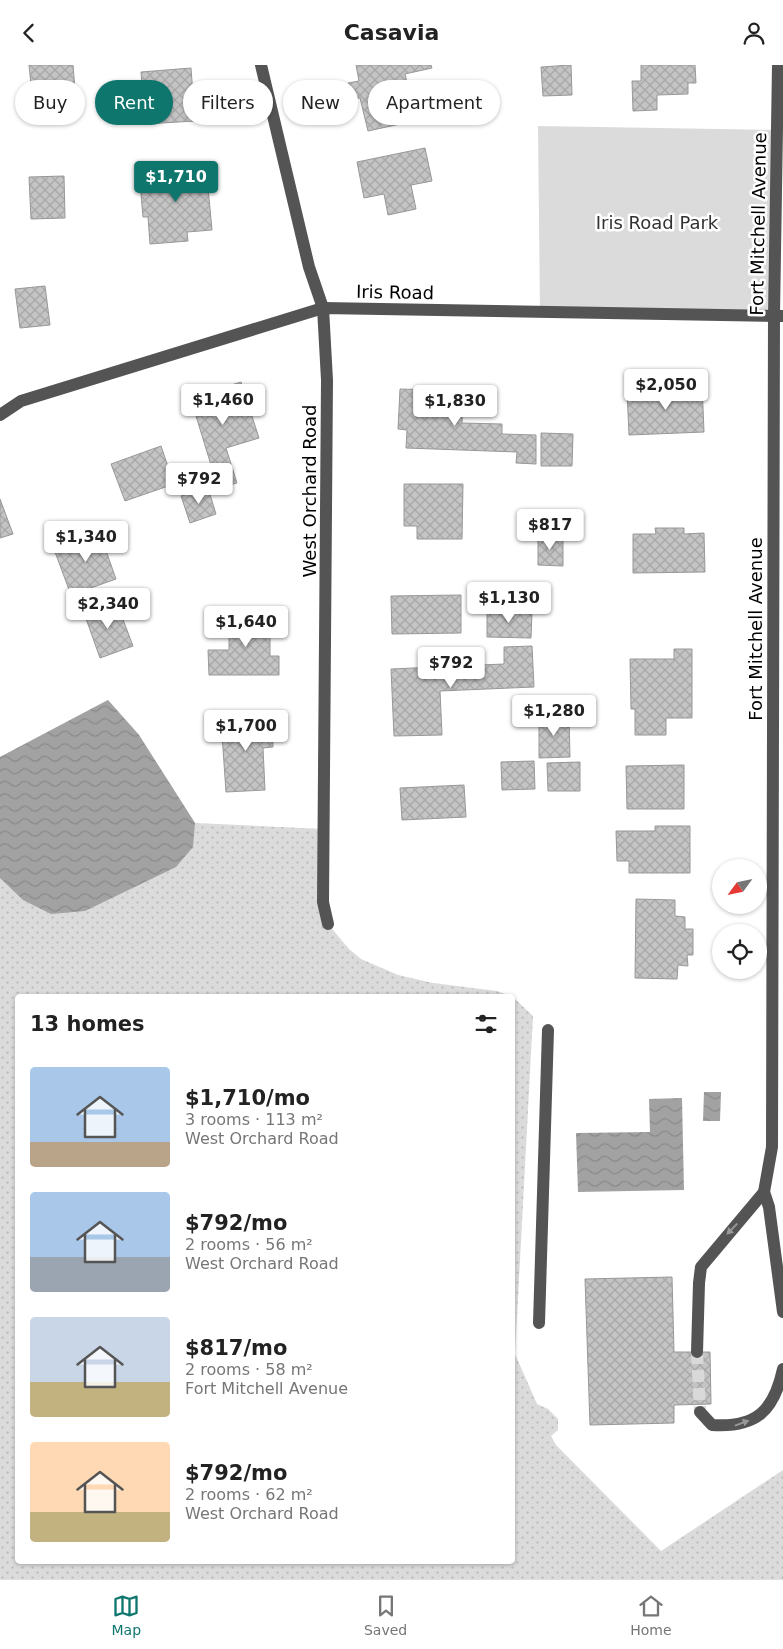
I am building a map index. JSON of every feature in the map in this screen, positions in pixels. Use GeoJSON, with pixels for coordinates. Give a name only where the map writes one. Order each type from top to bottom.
{"type":"FeatureCollection","features":[{"type":"Feature","properties":{"kind":"street","name":"West Orchard Road"},"geometry":{"type":"LineString","coordinates":[[261,65],[309,267],[323,308],[327,380],[323,902],[328,924]]}},
{"type":"Feature","properties":{"kind":"street","name":"Fort Mitchell Avenue"},"geometry":{"type":"LineString","coordinates":[[764,1192],[777,1147],[778,65]]}},
{"type":"Feature","properties":{"kind":"street","name":"Iris Road"},"geometry":{"type":"LineString","coordinates":[[0,415],[20,401],[323,308],[779,316]]}},
{"type":"Feature","properties":{"kind":"street"},"geometry":{"type":"LineString","coordinates":[[539,1323],[548,1030]]}},
{"type":"Feature","properties":{"kind":"street"},"geometry":{"type":"LineString","coordinates":[[764,1192],[769,1207],[783,1312]]}},
{"type":"Feature","properties":{"kind":"street"},"geometry":{"type":"LineString","coordinates":[[697,1352],[698,1283],[701,1267],[764,1192]]}},
{"type":"Feature","properties":{"kind":"street"},"geometry":{"type":"LineString","coordinates":[[700,1412],[712,1425],[732,1427],[758,1417],[768,1408],[779,1388],[783,1369]]}},
{"type":"Feature","properties":{"kind":"green space","name":"Iris Road Park"},"geometry":{"type":"Polygon","coordinates":[[[538,126],[777,130],[774,316],[540,313],[538,126]]]}},
{"type":"Feature","properties":{"kind":"green space"},"geometry":{"type":"Polygon","coordinates":[[[108,700],[139,735],[195,823],[323,829],[328,924],[349,949],[361,959],[398,975],[433,983],[497,991],[505,994],[15,994],[15,1564],[515,1564],[515,1354],[537,1404],[548,1409],[558,1419],[558,1430],[551,1436],[556,1445],[661,1551],[783,1470],[783,1579],[0,1579],[0,757],[108,700]]]}},
{"type":"Feature","properties":{"kind":"green space"},"geometry":{"type":"Polygon","coordinates":[[[515,999],[533,1016],[515,1354],[515,999]]]}},
{"type":"Feature","properties":{"kind":"water"},"geometry":{"type":"Polygon","coordinates":[[[108,700],[139,735],[195,823],[193,847],[176,867],[85,911],[51,914],[23,900],[0,878],[0,757],[108,700]]]}},
{"type":"Feature","properties":{"kind":"water"},"geometry":{"type":"Polygon","coordinates":[[[704,1092],[721,1092],[720,1121],[703,1121],[704,1092]]]}},
{"type":"Feature","properties":{"kind":"water"},"geometry":{"type":"Polygon","coordinates":[[[682,1098],[684,1190],[578,1192],[576,1133],[650,1132],[649,1099],[682,1098]]]}},
{"type":"Feature","properties":{"kind":"building"},"geometry":{"type":"Polygon","coordinates":[[[29,65],[73,65],[74,80],[31,80],[29,65]]]}},
{"type":"Feature","properties":{"kind":"building"},"geometry":{"type":"Polygon","coordinates":[[[356,65],[431,65],[432,68],[405,74],[406,80],[368,80],[368,125],[396,125],[368,131],[360,98],[358,98],[359,81],[356,65]]]}},
{"type":"Feature","properties":{"kind":"building"},"geometry":{"type":"Polygon","coordinates":[[[571,65],[572,95],[543,96],[541,67],[571,65]]]}},
{"type":"Feature","properties":{"kind":"building"},"geometry":{"type":"Polygon","coordinates":[[[641,65],[695,65],[696,83],[688,83],[688,94],[657,95],[657,110],[633,111],[632,81],[641,81],[641,65]]]}},
{"type":"Feature","properties":{"kind":"building"},"geometry":{"type":"Polygon","coordinates":[[[191,68],[192,80],[183,80],[183,122],[173,122],[173,80],[142,80],[141,72],[191,68]]]}},
{"type":"Feature","properties":{"kind":"building"},"geometry":{"type":"Polygon","coordinates":[[[425,148],[432,181],[411,185],[416,209],[388,215],[384,194],[364,198],[357,162],[425,148]]]}},
{"type":"Feature","properties":{"kind":"building"},"geometry":{"type":"Polygon","coordinates":[[[206,166],[212,230],[187,232],[188,241],[150,244],[148,217],[143,217],[139,172],[206,166]]]}},
{"type":"Feature","properties":{"kind":"building"},"geometry":{"type":"Polygon","coordinates":[[[64,176],[65,218],[31,219],[29,177],[64,176]]]}},
{"type":"Feature","properties":{"kind":"building"},"geometry":{"type":"Polygon","coordinates":[[[45,286],[50,325],[20,328],[15,289],[45,286]]]}},
{"type":"Feature","properties":{"kind":"building"},"geometry":{"type":"Polygon","coordinates":[[[241,382],[259,438],[226,448],[237,483],[218,488],[189,393],[208,387],[209,392],[241,382]]]}},
{"type":"Feature","properties":{"kind":"building"},"geometry":{"type":"Polygon","coordinates":[[[702,383],[704,432],[629,435],[627,391],[685,390],[685,384],[702,383]]]}},
{"type":"Feature","properties":{"kind":"building"},"geometry":{"type":"Polygon","coordinates":[[[400,389],[463,391],[462,423],[502,424],[502,434],[536,435],[536,464],[516,463],[517,452],[406,448],[407,430],[398,429],[400,389]]]}},
{"type":"Feature","properties":{"kind":"building"},"geometry":{"type":"Polygon","coordinates":[[[541,433],[573,434],[572,466],[541,466],[541,433]]]}},
{"type":"Feature","properties":{"kind":"building"},"geometry":{"type":"Polygon","coordinates":[[[161,446],[174,484],[125,501],[111,464],[161,446]]]}},
{"type":"Feature","properties":{"kind":"building"},"geometry":{"type":"Polygon","coordinates":[[[404,484],[463,484],[462,539],[417,539],[417,526],[404,526],[404,484]]]}},
{"type":"Feature","properties":{"kind":"building"},"geometry":{"type":"Polygon","coordinates":[[[208,488],[216,514],[190,523],[181,496],[208,488]]]}},
{"type":"Feature","properties":{"kind":"building"},"geometry":{"type":"Polygon","coordinates":[[[0,499],[13,534],[0,538],[0,499]]]}},
{"type":"Feature","properties":{"kind":"building"},"geometry":{"type":"Polygon","coordinates":[[[98,528],[116,579],[71,595],[55,552],[77,544],[74,536],[98,528]]]}},
{"type":"Feature","properties":{"kind":"building"},"geometry":{"type":"Polygon","coordinates":[[[655,528],[684,528],[684,534],[704,533],[705,572],[633,573],[633,534],[656,534],[655,528]]]}},
{"type":"Feature","properties":{"kind":"building"},"geometry":{"type":"Polygon","coordinates":[[[538,536],[563,537],[563,566],[538,565],[538,536]]]}},
{"type":"Feature","properties":{"kind":"building"},"geometry":{"type":"Polygon","coordinates":[[[461,595],[461,633],[392,634],[391,596],[461,595]]]}},
{"type":"Feature","properties":{"kind":"building"},"geometry":{"type":"Polygon","coordinates":[[[116,601],[133,646],[100,658],[84,613],[116,601]]]}},
{"type":"Feature","properties":{"kind":"building"},"geometry":{"type":"Polygon","coordinates":[[[487,610],[532,611],[531,638],[487,637],[487,610]]]}},
{"type":"Feature","properties":{"kind":"building"},"geometry":{"type":"Polygon","coordinates":[[[229,613],[270,613],[270,656],[279,656],[279,675],[209,675],[208,650],[229,650],[229,613]]]}},
{"type":"Feature","properties":{"kind":"building"},"geometry":{"type":"Polygon","coordinates":[[[532,646],[534,687],[440,691],[442,735],[394,736],[391,669],[504,664],[504,647],[532,646]]]}},
{"type":"Feature","properties":{"kind":"building"},"geometry":{"type":"Polygon","coordinates":[[[674,649],[692,649],[692,718],[666,718],[666,735],[635,735],[635,709],[631,709],[630,659],[674,659],[674,649]]]}},
{"type":"Feature","properties":{"kind":"building"},"geometry":{"type":"Polygon","coordinates":[[[569,716],[570,757],[539,758],[539,717],[569,716]]]}},
{"type":"Feature","properties":{"kind":"building"},"geometry":{"type":"Polygon","coordinates":[[[272,717],[273,747],[263,748],[265,790],[226,792],[221,720],[272,717]]]}},
{"type":"Feature","properties":{"kind":"building"},"geometry":{"type":"Polygon","coordinates":[[[534,761],[535,789],[502,790],[501,762],[534,761]]]}},
{"type":"Feature","properties":{"kind":"building"},"geometry":{"type":"Polygon","coordinates":[[[580,762],[580,791],[548,791],[547,763],[580,762]]]}},
{"type":"Feature","properties":{"kind":"building"},"geometry":{"type":"Polygon","coordinates":[[[684,765],[684,809],[627,809],[626,766],[684,765]]]}},
{"type":"Feature","properties":{"kind":"building"},"geometry":{"type":"Polygon","coordinates":[[[464,785],[466,817],[402,820],[400,788],[464,785]]]}},
{"type":"Feature","properties":{"kind":"building"},"geometry":{"type":"Polygon","coordinates":[[[655,826],[690,826],[690,873],[629,873],[629,861],[617,861],[616,831],[655,831],[655,826]]]}},
{"type":"Feature","properties":{"kind":"building"},"geometry":{"type":"Polygon","coordinates":[[[636,899],[675,900],[675,916],[685,917],[685,929],[693,929],[693,955],[687,955],[688,966],[678,965],[677,979],[635,978],[636,899]]]}},
{"type":"Feature","properties":{"kind":"building"},"geometry":{"type":"Polygon","coordinates":[[[672,1277],[674,1352],[710,1352],[711,1404],[674,1405],[674,1423],[590,1425],[585,1279],[672,1277]]]}},
{"type":"Feature","properties":{"kind":"tunnel"},"geometry":{"type":"LineString","coordinates":[[697,1352],[700,1412]]}}]}
